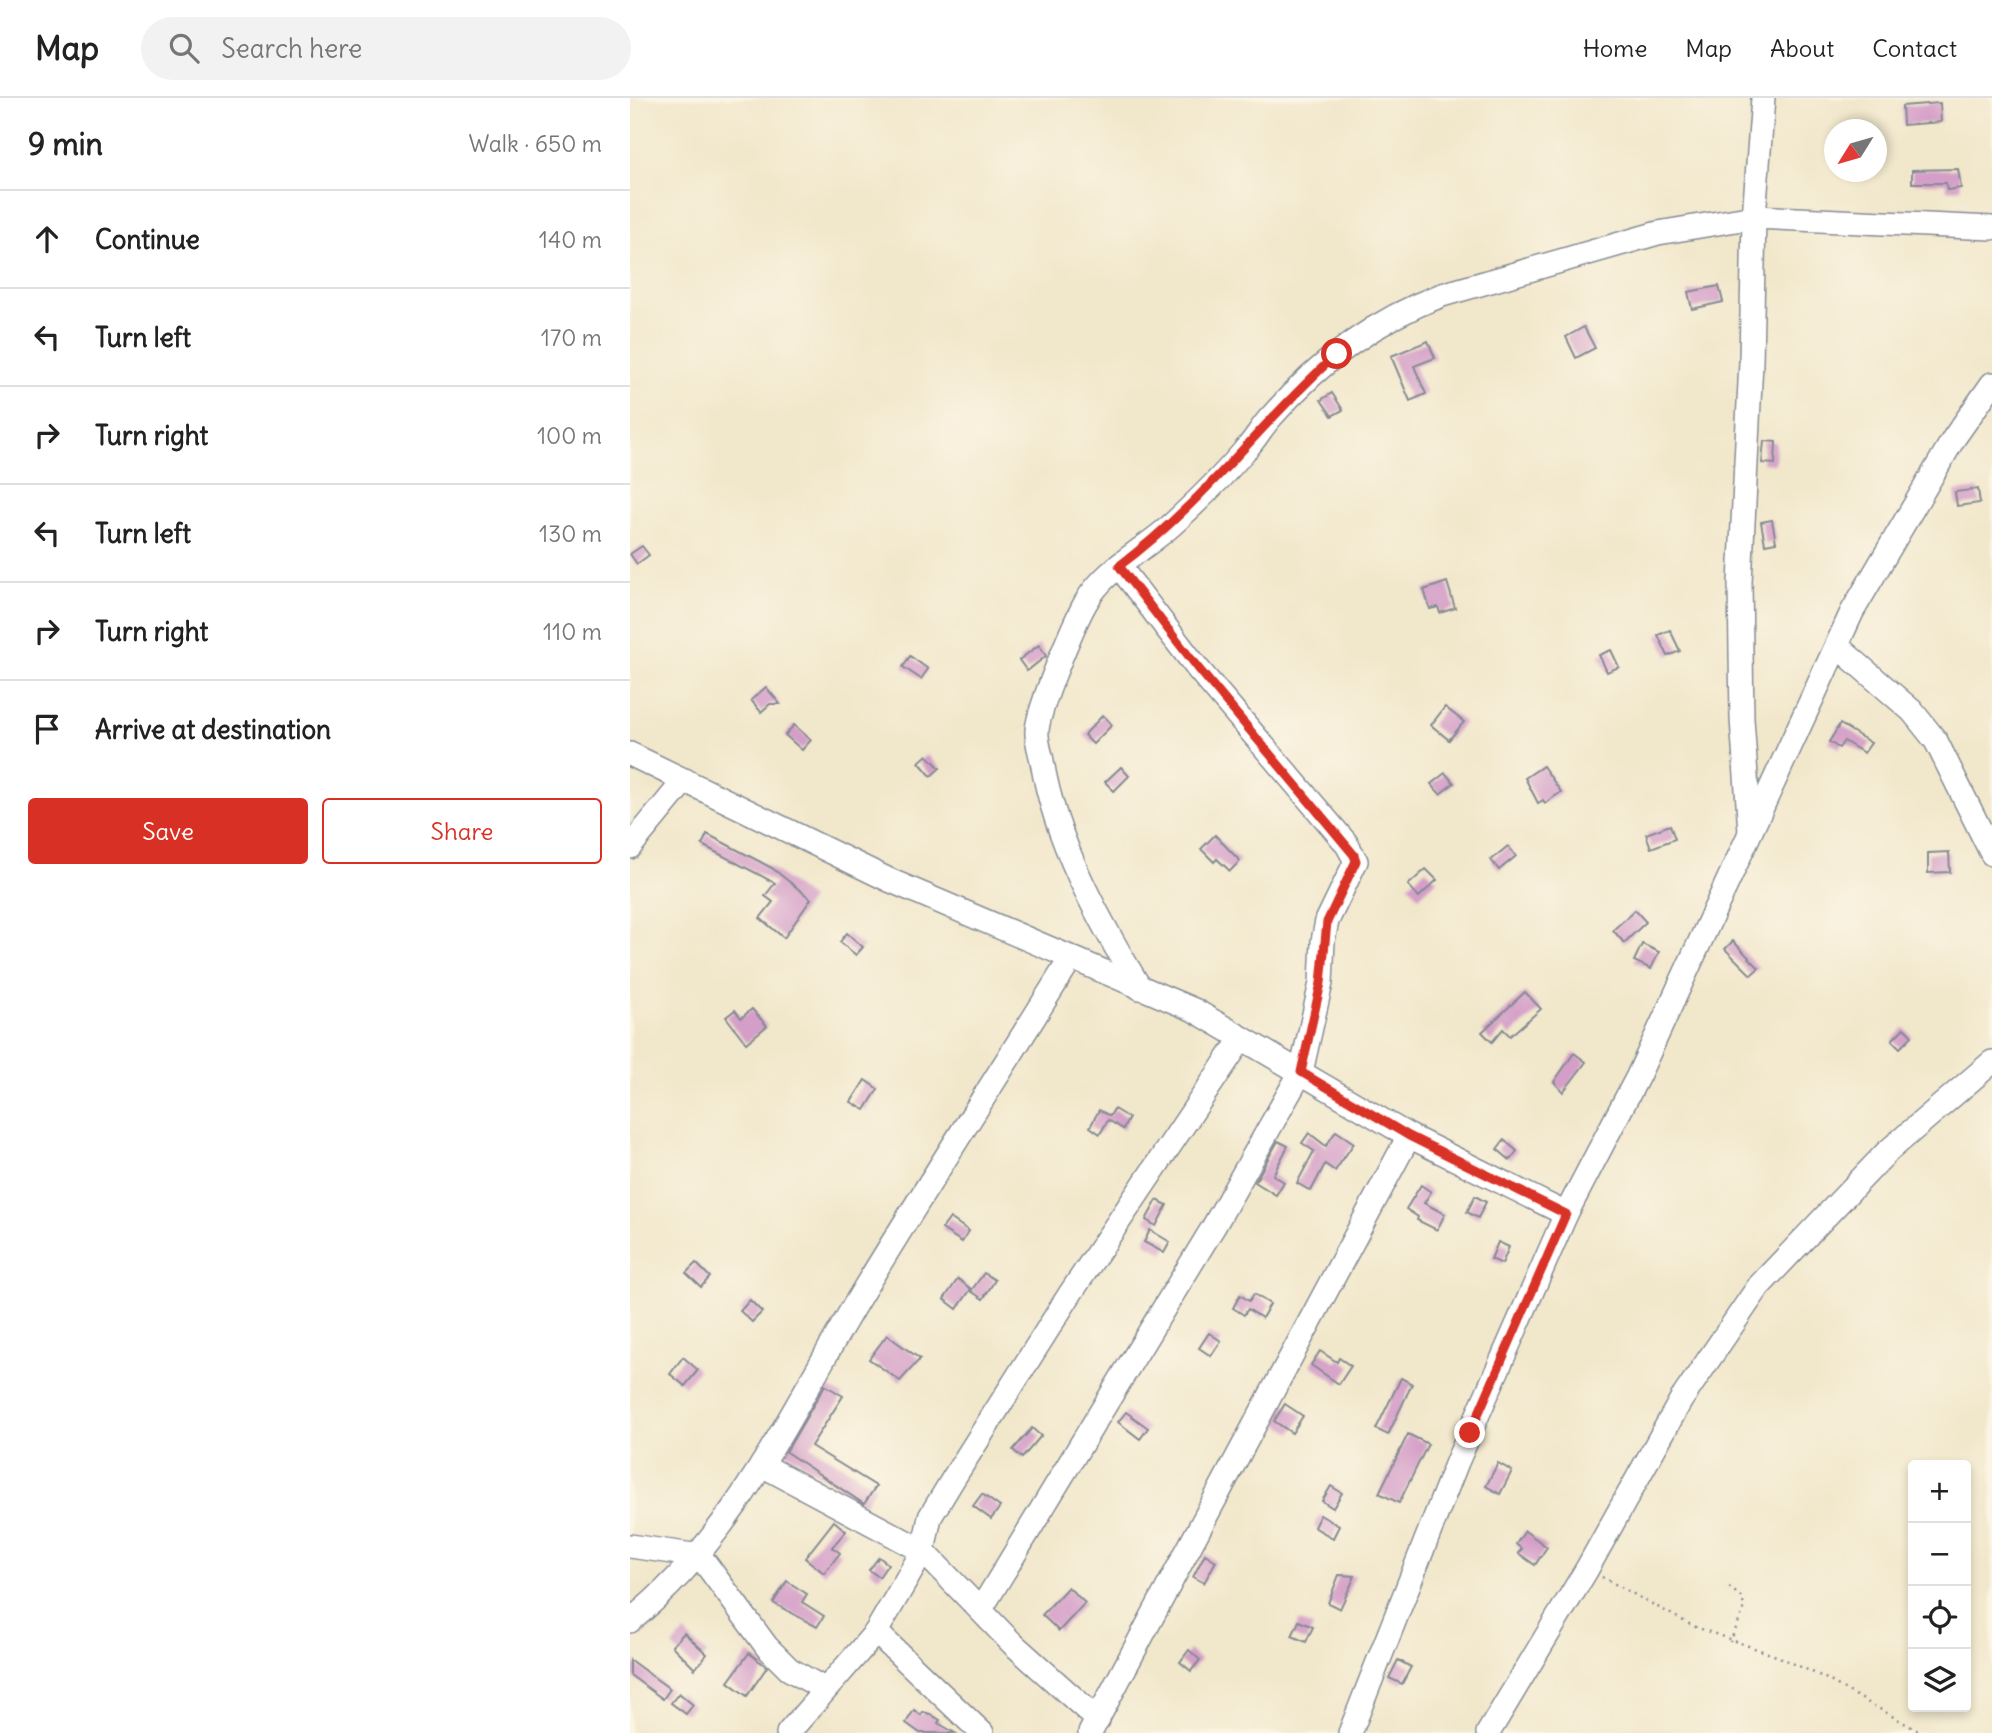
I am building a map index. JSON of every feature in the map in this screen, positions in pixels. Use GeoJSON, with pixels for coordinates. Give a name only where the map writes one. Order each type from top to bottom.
{"type":"FeatureCollection","features":[{"type":"Feature","properties":{"kind":"street"},"geometry":{"type":"LineString","coordinates":[[1751,833],[1742,719],[1740,583],[1751,362],[1754,217],[1763,98]]}},
{"type":"Feature","properties":{"kind":"street"},"geometry":{"type":"LineString","coordinates":[[1140,988],[1107,934],[1072,858],[1046,787],[1037,731],[1043,707],[1087,601],[1119,566],[1177,521],[1247,449],[1270,417],[1300,387],[1365,332],[1386,319],[1442,295],[1658,233],[1754,217],[1992,228]]}},
{"type":"Feature","properties":{"kind":"street"},"geometry":{"type":"LineString","coordinates":[[1350,1733],[1457,1462],[1566,1214],[1638,1076],[1852,611],[1954,438],[1992,384]]}},
{"type":"Feature","properties":{"kind":"street"},"geometry":{"type":"LineString","coordinates":[[981,1609],[1214,1226],[1301,1072],[1321,983],[1327,922],[1356,861],[1354,855],[1198,668],[1119,566]]}},
{"type":"Feature","properties":{"kind":"street"},"geometry":{"type":"LineString","coordinates":[[1837,646],[1912,711],[1936,741],[1992,854]]}},
{"type":"Feature","properties":{"kind":"street"},"geometry":{"type":"LineString","coordinates":[[630,754],[850,862],[1194,1010],[1409,1136],[1566,1214]]}},
{"type":"Feature","properties":{"kind":"street"},"geometry":{"type":"LineString","coordinates":[[630,847],[685,780]]}},
{"type":"Feature","properties":{"kind":"street"},"geometry":{"type":"LineString","coordinates":[[630,1621],[699,1556],[762,1465],[865,1287],[1071,958]]}},
{"type":"Feature","properties":{"kind":"street"},"geometry":{"type":"LineString","coordinates":[[788,1733],[876,1632],[923,1551],[930,1517],[960,1467],[1070,1294],[1242,1038]]}},
{"type":"Feature","properties":{"kind":"street"},"geometry":{"type":"LineString","coordinates":[[1488,1733],[1587,1569],[1681,1400],[1759,1286],[1888,1152],[1992,1062]]}},
{"type":"Feature","properties":{"kind":"street"},"geometry":{"type":"LineString","coordinates":[[762,1465],[923,1551],[1094,1726],[1409,1136]]}},
{"type":"Feature","properties":{"kind":"street"},"geometry":{"type":"LineString","coordinates":[[630,1546],[699,1556],[767,1647],[789,1669],[824,1689]]}},
{"type":"Feature","properties":{"kind":"street"},"geometry":{"type":"LineString","coordinates":[[876,1632],[982,1733]]}},
{"type":"Feature","properties":{"kind":"path"},"geometry":{"type":"LineString","coordinates":[[1587,1569],[1693,1626],[1730,1642],[1773,1654],[1823,1677],[1922,1733]]}},
{"type":"Feature","properties":{"kind":"path"},"geometry":{"type":"LineString","coordinates":[[1729,1587],[1745,1604],[1742,1618],[1730,1642]]}},
{"type":"Feature","properties":{"kind":"building"},"geometry":{"type":"Polygon","coordinates":[[[1940,103],[1941,122],[1903,125],[1902,106],[1940,103]]]}},
{"type":"Feature","properties":{"kind":"building"},"geometry":{"type":"Polygon","coordinates":[[[1958,169],[1961,188],[1947,190],[1946,183],[1912,183],[1912,170],[1958,169]]]}},
{"type":"Feature","properties":{"kind":"building"},"geometry":{"type":"Polygon","coordinates":[[[1719,286],[1723,302],[1692,309],[1688,292],[1719,286]]]}},
{"type":"Feature","properties":{"kind":"building"},"geometry":{"type":"Polygon","coordinates":[[[1584,327],[1595,348],[1576,358],[1566,337],[1584,327]]]}},
{"type":"Feature","properties":{"kind":"building"},"geometry":{"type":"Polygon","coordinates":[[[1428,341],[1435,358],[1414,366],[1426,394],[1410,401],[1391,356],[1428,341]]]}},
{"type":"Feature","properties":{"kind":"building"},"geometry":{"type":"Polygon","coordinates":[[[1332,393],[1343,410],[1332,416],[1321,400],[1332,393]]]}},
{"type":"Feature","properties":{"kind":"building"},"geometry":{"type":"Polygon","coordinates":[[[1764,441],[1776,442],[1775,464],[1762,463],[1764,441]]]}},
{"type":"Feature","properties":{"kind":"building"},"geometry":{"type":"Polygon","coordinates":[[[1978,489],[1980,503],[1957,506],[1955,492],[1978,489]]]}},
{"type":"Feature","properties":{"kind":"building"},"geometry":{"type":"Polygon","coordinates":[[[1772,520],[1776,542],[1765,544],[1761,522],[1772,520]]]}},
{"type":"Feature","properties":{"kind":"building"},"geometry":{"type":"Polygon","coordinates":[[[642,546],[649,555],[637,564],[630,554],[642,546]]]}},
{"type":"Feature","properties":{"kind":"building"},"geometry":{"type":"Polygon","coordinates":[[[1447,582],[1455,608],[1440,613],[1438,607],[1430,609],[1424,590],[1447,582]]]}},
{"type":"Feature","properties":{"kind":"building"},"geometry":{"type":"Polygon","coordinates":[[[1670,630],[1680,651],[1668,656],[1658,635],[1670,630]]]}},
{"type":"Feature","properties":{"kind":"building"},"geometry":{"type":"Polygon","coordinates":[[[1039,645],[1046,656],[1027,671],[1019,660],[1039,645]]]}},
{"type":"Feature","properties":{"kind":"building"},"geometry":{"type":"Polygon","coordinates":[[[1611,650],[1619,667],[1607,672],[1599,655],[1611,650]]]}},
{"type":"Feature","properties":{"kind":"building"},"geometry":{"type":"Polygon","coordinates":[[[910,656],[928,669],[921,679],[903,667],[910,656]]]}},
{"type":"Feature","properties":{"kind":"building"},"geometry":{"type":"Polygon","coordinates":[[[766,687],[780,704],[770,704],[761,712],[751,700],[766,687]]]}},
{"type":"Feature","properties":{"kind":"building"},"geometry":{"type":"Polygon","coordinates":[[[1445,707],[1464,722],[1449,740],[1431,725],[1445,707]]]}},
{"type":"Feature","properties":{"kind":"building"},"geometry":{"type":"Polygon","coordinates":[[[1103,715],[1112,725],[1093,744],[1084,735],[1103,715]]]}},
{"type":"Feature","properties":{"kind":"building"},"geometry":{"type":"Polygon","coordinates":[[[1840,724],[1871,743],[1864,753],[1844,741],[1839,748],[1829,742],[1840,724]]]}},
{"type":"Feature","properties":{"kind":"building"},"geometry":{"type":"Polygon","coordinates":[[[794,725],[811,740],[802,750],[785,735],[794,725]]]}},
{"type":"Feature","properties":{"kind":"building"},"geometry":{"type":"Polygon","coordinates":[[[927,755],[940,768],[931,776],[919,762],[927,755]]]}},
{"type":"Feature","properties":{"kind":"building"},"geometry":{"type":"Polygon","coordinates":[[[1543,766],[1561,792],[1545,803],[1543,800],[1538,803],[1525,778],[1543,766]]]}},
{"type":"Feature","properties":{"kind":"building"},"geometry":{"type":"Polygon","coordinates":[[[1121,767],[1129,776],[1114,791],[1105,782],[1121,767]]]}},
{"type":"Feature","properties":{"kind":"building"},"geometry":{"type":"Polygon","coordinates":[[[1445,773],[1454,783],[1440,794],[1431,784],[1445,773]]]}},
{"type":"Feature","properties":{"kind":"building"},"geometry":{"type":"Polygon","coordinates":[[[1670,825],[1675,839],[1651,848],[1646,834],[1670,825]]]}},
{"type":"Feature","properties":{"kind":"building"},"geometry":{"type":"Polygon","coordinates":[[[707,834],[772,868],[811,899],[784,938],[760,918],[773,902],[765,896],[775,883],[702,845],[707,834]]]}},
{"type":"Feature","properties":{"kind":"building"},"geometry":{"type":"Polygon","coordinates":[[[1215,835],[1240,861],[1230,871],[1217,859],[1214,862],[1201,849],[1215,835]]]}},
{"type":"Feature","properties":{"kind":"building"},"geometry":{"type":"Polygon","coordinates":[[[1508,846],[1516,856],[1499,870],[1491,860],[1508,846]]]}},
{"type":"Feature","properties":{"kind":"building"},"geometry":{"type":"Polygon","coordinates":[[[1949,852],[1950,872],[1928,873],[1928,853],[1949,852]]]}},
{"type":"Feature","properties":{"kind":"building"},"geometry":{"type":"Polygon","coordinates":[[[1426,869],[1437,880],[1419,897],[1408,885],[1426,869]]]}},
{"type":"Feature","properties":{"kind":"building"},"geometry":{"type":"Polygon","coordinates":[[[1635,910],[1646,922],[1624,943],[1613,930],[1635,910]]]}},
{"type":"Feature","properties":{"kind":"building"},"geometry":{"type":"Polygon","coordinates":[[[847,933],[863,947],[856,955],[840,942],[847,933]]]}},
{"type":"Feature","properties":{"kind":"building"},"geometry":{"type":"Polygon","coordinates":[[[1733,941],[1759,968],[1751,975],[1725,949],[1733,941]]]}},
{"type":"Feature","properties":{"kind":"building"},"geometry":{"type":"Polygon","coordinates":[[[1642,944],[1659,952],[1651,969],[1634,961],[1642,944]]]}},
{"type":"Feature","properties":{"kind":"building"},"geometry":{"type":"Polygon","coordinates":[[[1525,992],[1541,1009],[1510,1036],[1503,1029],[1492,1042],[1482,1032],[1525,992]]]}},
{"type":"Feature","properties":{"kind":"building"},"geometry":{"type":"Polygon","coordinates":[[[752,1009],[767,1026],[746,1043],[726,1017],[735,1010],[741,1018],[752,1009]]]}},
{"type":"Feature","properties":{"kind":"building"},"geometry":{"type":"Polygon","coordinates":[[[1904,1028],[1912,1036],[1900,1048],[1892,1040],[1904,1028]]]}},
{"type":"Feature","properties":{"kind":"building"},"geometry":{"type":"Polygon","coordinates":[[[1574,1053],[1586,1062],[1563,1092],[1554,1082],[1574,1053]]]}},
{"type":"Feature","properties":{"kind":"building"},"geometry":{"type":"Polygon","coordinates":[[[865,1080],[878,1089],[865,1110],[851,1102],[865,1080]]]}},
{"type":"Feature","properties":{"kind":"building"},"geometry":{"type":"Polygon","coordinates":[[[1114,1109],[1129,1118],[1123,1129],[1108,1120],[1100,1134],[1090,1127],[1099,1110],[1110,1116],[1114,1109]]]}},
{"type":"Feature","properties":{"kind":"building"},"geometry":{"type":"Polygon","coordinates":[[[1336,1131],[1354,1143],[1335,1171],[1325,1164],[1311,1191],[1297,1183],[1314,1151],[1302,1143],[1309,1133],[1326,1146],[1336,1131]]]}},
{"type":"Feature","properties":{"kind":"building"},"geometry":{"type":"Polygon","coordinates":[[[1504,1140],[1517,1151],[1510,1160],[1497,1149],[1504,1140]]]}},
{"type":"Feature","properties":{"kind":"building"},"geometry":{"type":"Polygon","coordinates":[[[1278,1141],[1288,1146],[1273,1175],[1284,1182],[1276,1195],[1255,1182],[1278,1141]]]}},
{"type":"Feature","properties":{"kind":"building"},"geometry":{"type":"Polygon","coordinates":[[[1421,1185],[1431,1192],[1424,1203],[1445,1214],[1437,1230],[1417,1220],[1418,1217],[1406,1209],[1421,1185]]]}},
{"type":"Feature","properties":{"kind":"building"},"geometry":{"type":"Polygon","coordinates":[[[1475,1196],[1486,1202],[1478,1218],[1467,1212],[1475,1196]]]}},
{"type":"Feature","properties":{"kind":"building"},"geometry":{"type":"Polygon","coordinates":[[[1157,1200],[1167,1205],[1156,1226],[1146,1220],[1157,1200]]]}},
{"type":"Feature","properties":{"kind":"building"},"geometry":{"type":"Polygon","coordinates":[[[950,1218],[969,1231],[962,1242],[942,1229],[950,1218]]]}},
{"type":"Feature","properties":{"kind":"building"},"geometry":{"type":"Polygon","coordinates":[[[1150,1230],[1170,1242],[1164,1253],[1144,1242],[1150,1230]]]}},
{"type":"Feature","properties":{"kind":"building"},"geometry":{"type":"Polygon","coordinates":[[[1498,1242],[1509,1247],[1502,1264],[1491,1259],[1498,1242]]]}},
{"type":"Feature","properties":{"kind":"building"},"geometry":{"type":"Polygon","coordinates":[[[696,1263],[710,1277],[701,1287],[686,1273],[696,1263]]]}},
{"type":"Feature","properties":{"kind":"building"},"geometry":{"type":"Polygon","coordinates":[[[984,1273],[995,1280],[983,1299],[971,1291],[984,1273]]]}},
{"type":"Feature","properties":{"kind":"building"},"geometry":{"type":"Polygon","coordinates":[[[958,1279],[971,1289],[957,1309],[944,1299],[958,1279]]]}},
{"type":"Feature","properties":{"kind":"building"},"geometry":{"type":"Polygon","coordinates":[[[1254,1294],[1270,1304],[1262,1318],[1248,1309],[1244,1315],[1233,1308],[1240,1295],[1249,1301],[1254,1294]]]}},
{"type":"Feature","properties":{"kind":"building"},"geometry":{"type":"Polygon","coordinates":[[[750,1300],[762,1312],[752,1322],[740,1311],[750,1300]]]}},
{"type":"Feature","properties":{"kind":"building"},"geometry":{"type":"Polygon","coordinates":[[[1209,1333],[1221,1341],[1211,1356],[1199,1348],[1209,1333]]]}},
{"type":"Feature","properties":{"kind":"building"},"geometry":{"type":"Polygon","coordinates":[[[887,1335],[920,1359],[900,1381],[869,1359],[887,1335]]]}},
{"type":"Feature","properties":{"kind":"building"},"geometry":{"type":"Polygon","coordinates":[[[1320,1351],[1337,1362],[1339,1358],[1351,1366],[1339,1384],[1311,1365],[1320,1351]]]}},
{"type":"Feature","properties":{"kind":"building"},"geometry":{"type":"Polygon","coordinates":[[[683,1357],[698,1370],[685,1386],[670,1374],[683,1357]]]}},
{"type":"Feature","properties":{"kind":"building"},"geometry":{"type":"Polygon","coordinates":[[[1401,1378],[1412,1384],[1388,1435],[1376,1429],[1401,1378]]]}},
{"type":"Feature","properties":{"kind":"building"},"geometry":{"type":"Polygon","coordinates":[[[825,1385],[843,1396],[811,1446],[876,1486],[864,1504],[786,1452],[825,1385]]]}},
{"type":"Feature","properties":{"kind":"building"},"geometry":{"type":"Polygon","coordinates":[[[1285,1404],[1303,1416],[1292,1433],[1274,1421],[1285,1404]]]}},
{"type":"Feature","properties":{"kind":"building"},"geometry":{"type":"Polygon","coordinates":[[[1126,1412],[1148,1428],[1140,1439],[1118,1422],[1126,1412]]]}},
{"type":"Feature","properties":{"kind":"building"},"geometry":{"type":"Polygon","coordinates":[[[1032,1428],[1041,1436],[1022,1458],[1013,1450],[1032,1428]]]}},
{"type":"Feature","properties":{"kind":"building"},"geometry":{"type":"Polygon","coordinates":[[[1408,1434],[1428,1444],[1399,1503],[1379,1493],[1408,1434]]]}},
{"type":"Feature","properties":{"kind":"building"},"geometry":{"type":"Polygon","coordinates":[[[1498,1463],[1512,1471],[1500,1494],[1486,1486],[1498,1463]]]}},
{"type":"Feature","properties":{"kind":"building"},"geometry":{"type":"Polygon","coordinates":[[[1331,1486],[1342,1493],[1333,1508],[1322,1501],[1331,1486]]]}},
{"type":"Feature","properties":{"kind":"building"},"geometry":{"type":"Polygon","coordinates":[[[982,1494],[1000,1507],[991,1519],[973,1506],[982,1494]]]}},
{"type":"Feature","properties":{"kind":"building"},"geometry":{"type":"Polygon","coordinates":[[[1320,1515],[1339,1526],[1333,1538],[1314,1527],[1320,1515]]]}},
{"type":"Feature","properties":{"kind":"building"},"geometry":{"type":"Polygon","coordinates":[[[834,1521],[846,1531],[832,1547],[840,1553],[824,1573],[805,1558],[834,1521]]]}},
{"type":"Feature","properties":{"kind":"building"},"geometry":{"type":"Polygon","coordinates":[[[1525,1531],[1547,1547],[1535,1565],[1518,1553],[1522,1549],[1516,1544],[1525,1531]]]}},
{"type":"Feature","properties":{"kind":"building"},"geometry":{"type":"Polygon","coordinates":[[[1205,1554],[1216,1561],[1204,1583],[1193,1577],[1205,1554]]]}},
{"type":"Feature","properties":{"kind":"building"},"geometry":{"type":"Polygon","coordinates":[[[879,1557],[888,1564],[879,1577],[869,1570],[879,1557]]]}},
{"type":"Feature","properties":{"kind":"building"},"geometry":{"type":"Polygon","coordinates":[[[1339,1575],[1355,1576],[1340,1609],[1328,1603],[1339,1575]]]}},
{"type":"Feature","properties":{"kind":"building"},"geometry":{"type":"Polygon","coordinates":[[[787,1581],[807,1594],[802,1602],[824,1616],[817,1627],[773,1603],[787,1581]]]}},
{"type":"Feature","properties":{"kind":"building"},"geometry":{"type":"Polygon","coordinates":[[[1068,1587],[1085,1603],[1059,1631],[1042,1615],[1068,1587]]]}},
{"type":"Feature","properties":{"kind":"building"},"geometry":{"type":"Polygon","coordinates":[[[1299,1621],[1313,1627],[1306,1642],[1292,1636],[1299,1621]]]}},
{"type":"Feature","properties":{"kind":"building"},"geometry":{"type":"Polygon","coordinates":[[[684,1633],[707,1654],[695,1669],[672,1646],[684,1633]]]}},
{"type":"Feature","properties":{"kind":"building"},"geometry":{"type":"Polygon","coordinates":[[[1189,1650],[1200,1660],[1191,1671],[1180,1662],[1189,1650]]]}},
{"type":"Feature","properties":{"kind":"building"},"geometry":{"type":"Polygon","coordinates":[[[749,1653],[767,1667],[747,1696],[728,1682],[749,1653]]]}},
{"type":"Feature","properties":{"kind":"building"},"geometry":{"type":"Polygon","coordinates":[[[630,1660],[670,1689],[663,1699],[630,1675],[630,1660]]]}},
{"type":"Feature","properties":{"kind":"building"},"geometry":{"type":"Polygon","coordinates":[[[1398,1660],[1411,1667],[1402,1684],[1389,1678],[1398,1660]]]}},
{"type":"Feature","properties":{"kind":"building"},"geometry":{"type":"Polygon","coordinates":[[[679,1693],[693,1705],[686,1714],[671,1703],[679,1693]]]}},
{"type":"Feature","properties":{"kind":"building"},"geometry":{"type":"Polygon","coordinates":[[[914,1710],[921,1715],[923,1712],[930,1714],[940,1720],[938,1723],[955,1733],[920,1733],[906,1723],[914,1710]]]}},
{"type":"Feature","properties":{"kind":"route"},"geometry":{"type":"LineString","coordinates":[[1337,354],[1270,417],[1247,449],[1177,521],[1119,566],[1198,668],[1354,855],[1356,861],[1337,896],[1327,922],[1320,970],[1321,983],[1301,1072],[1409,1136],[1566,1214],[1470,1433]]}}]}
